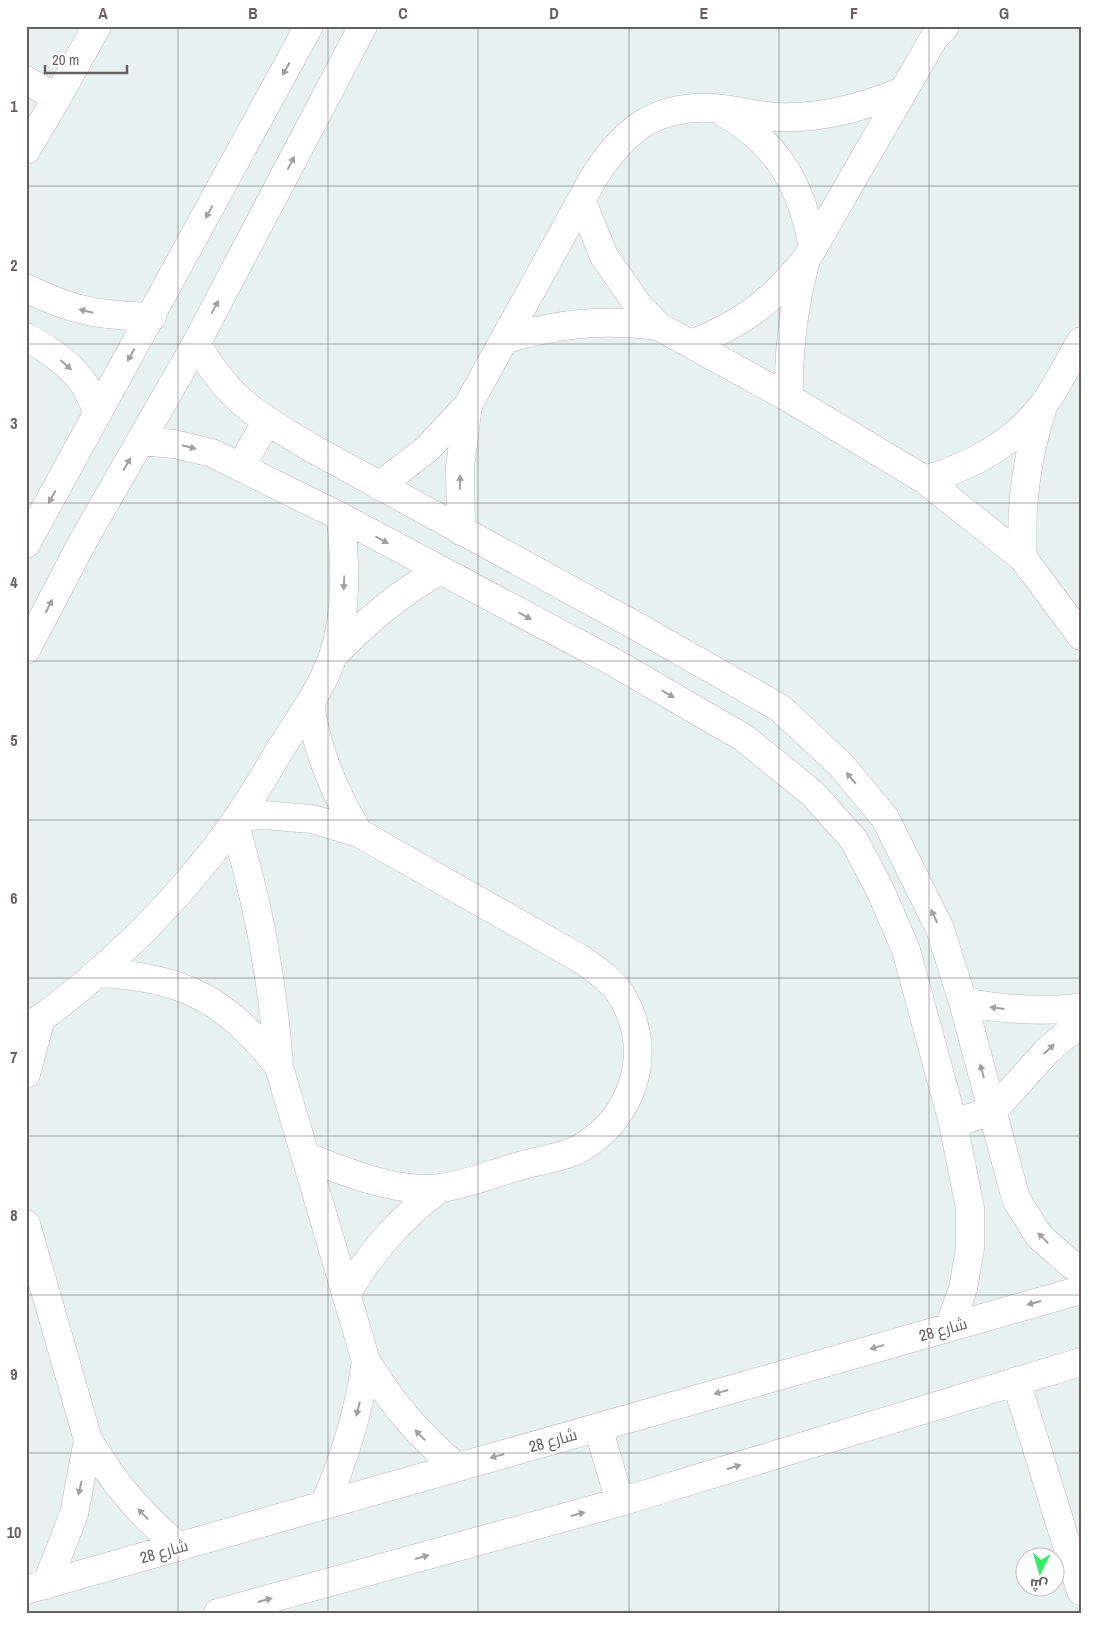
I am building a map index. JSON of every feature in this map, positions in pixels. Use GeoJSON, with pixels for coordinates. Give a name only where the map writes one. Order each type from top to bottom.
{"type":"FeatureCollection","features":[{"type":"Feature","properties":{"kind":"street"},"geometry":{"type":"LineString","coordinates":[[26,150],[96,26]]}},
{"type":"Feature","properties":{"kind":"street"},"geometry":{"type":"LineString","coordinates":[[26,544],[152,317],[309,26]]}},
{"type":"Feature","properties":{"kind":"street"},"geometry":{"type":"LineString","coordinates":[[26,650],[83,541],[196,344],[363,26]]}},
{"type":"Feature","properties":{"kind":"street"},"geometry":{"type":"LineString","coordinates":[[691,344],[727,329],[768,302],[789,281],[810,253],[939,30]]}},
{"type":"Feature","properties":{"kind":"street"},"geometry":{"type":"LineString","coordinates":[[26,80],[57,98]]}},
{"type":"Feature","properties":{"kind":"street"},"geometry":{"type":"LineString","coordinates":[[379,486],[427,449],[468,405],[610,152],[631,130],[657,116],[686,108],[716,108],[747,115],[811,116],[874,103],[903,91]]}},
{"type":"Feature","properties":{"kind":"street"},"geometry":{"type":"LineString","coordinates":[[716,108],[742,123],[764,142],[783,165],[798,191],[808,219],[810,253],[794,313],[790,341],[789,398]]}},
{"type":"Feature","properties":{"kind":"street"},"geometry":{"type":"LineString","coordinates":[[582,202],[604,256],[638,305],[658,326],[789,398],[925,480],[1023,558],[1081,636]]}},
{"type":"Feature","properties":{"kind":"street"},"geometry":{"type":"LineString","coordinates":[[26,288],[62,305],[102,315],[152,317]]}},
{"type":"Feature","properties":{"kind":"street"},"geometry":{"type":"LineString","coordinates":[[504,340],[564,324],[627,322],[658,326]]}},
{"type":"Feature","properties":{"kind":"street"},"geometry":{"type":"LineString","coordinates":[[26,337],[42,346],[85,384],[98,413]]}},
{"type":"Feature","properties":{"kind":"street"},"geometry":{"type":"LineString","coordinates":[[925,480],[979,460],[1018,431],[1044,403],[1081,341]]}},
{"type":"Feature","properties":{"kind":"street"},"geometry":{"type":"LineString","coordinates":[[196,344],[215,374],[239,399],[267,421],[379,486],[636,626],[780,708],[841,765],[884,818],[913,871],[940,929],[963,1002],[1016,1199],[1039,1236],[1072,1265],[1081,1268]]}},
{"type":"Feature","properties":{"kind":"street"},"geometry":{"type":"LineString","coordinates":[[1023,558],[1021,527],[1026,472],[1034,433],[1044,403]]}},
{"type":"Feature","properties":{"kind":"street"},"geometry":{"type":"LineString","coordinates":[[461,530],[460,467],[468,405]]}},
{"type":"Feature","properties":{"kind":"street"},"geometry":{"type":"LineString","coordinates":[[241,466],[267,421]]}},
{"type":"Feature","properties":{"kind":"street"},"geometry":{"type":"LineString","coordinates":[[140,441],[174,444],[202,451],[241,466],[341,517],[439,571],[615,663],[744,738],[813,794],[854,840],[881,892],[906,950],[953,1123],[970,1208],[970,1248],[963,1289],[949,1326]]}},
{"type":"Feature","properties":{"kind":"street"},"geometry":{"type":"LineString","coordinates":[[333,656],[343,591],[344,545],[341,517]]}},
{"type":"Feature","properties":{"kind":"street"},"geometry":{"type":"LineString","coordinates":[[26,1074],[34,1023],[98,973],[146,926],[192,876],[236,820],[310,703],[333,656],[351,636],[392,600],[439,571]]}},
{"type":"Feature","properties":{"kind":"street"},"geometry":{"type":"LineString","coordinates":[[615,663],[636,626]]}},
{"type":"Feature","properties":{"kind":"street"},"geometry":{"type":"LineString","coordinates":[[310,703],[314,729],[322,756],[344,809],[359,833]]}},
{"type":"Feature","properties":{"kind":"street"},"geometry":{"type":"LineString","coordinates":[[236,820],[263,815],[312,819],[359,833],[579,958],[604,975],[623,997],[635,1024],[639,1053],[635,1083],[623,1110],[604,1132],[579,1149],[439,1189],[416,1206],[383,1240],[360,1270],[346,1294]]}},
{"type":"Feature","properties":{"kind":"street"},"geometry":{"type":"LineString","coordinates":[[236,820],[260,920],[274,1010],[278,1067],[366,1361],[384,1391],[405,1419],[456,1467]]}},
{"type":"Feature","properties":{"kind":"street"},"geometry":{"type":"LineString","coordinates":[[98,973],[133,974],[168,982],[201,995],[231,1014],[257,1039],[278,1067]]}},
{"type":"Feature","properties":{"kind":"street"},"geometry":{"type":"LineString","coordinates":[[963,1002],[998,1008],[1026,1010],[1081,1007]]}},
{"type":"Feature","properties":{"kind":"street"},"geometry":{"type":"LineString","coordinates":[[953,1123],[993,1112],[1046,1051],[1081,1022]]}},
{"type":"Feature","properties":{"kind":"street"},"geometry":{"type":"LineString","coordinates":[[305,1156],[357,1176],[384,1183],[439,1189]]}},
{"type":"Feature","properties":{"kind":"street"},"geometry":{"type":"LineString","coordinates":[[26,1224],[88,1440],[106,1470],[128,1498],[179,1547]]}},
{"type":"Feature","properties":{"kind":"street","name":"شارع 28"},"geometry":{"type":"LineString","coordinates":[[36,1588],[324,1504],[1081,1290]]}},
{"type":"Feature","properties":{"kind":"street"},"geometry":{"type":"LineString","coordinates":[[324,1504],[352,1435],[366,1361]]}},
{"type":"Feature","properties":{"kind":"street"},"geometry":{"type":"LineString","coordinates":[[218,1613],[620,1502],[1081,1362]]}},
{"type":"Feature","properties":{"kind":"street"},"geometry":{"type":"LineString","coordinates":[[1016,1381],[1081,1591]]}},
{"type":"Feature","properties":{"kind":"street"},"geometry":{"type":"LineString","coordinates":[[598,1427],[620,1502]]}},
{"type":"Feature","properties":{"kind":"street"},"geometry":{"type":"LineString","coordinates":[[36,1588],[74,1514],[88,1440]]}}]}
